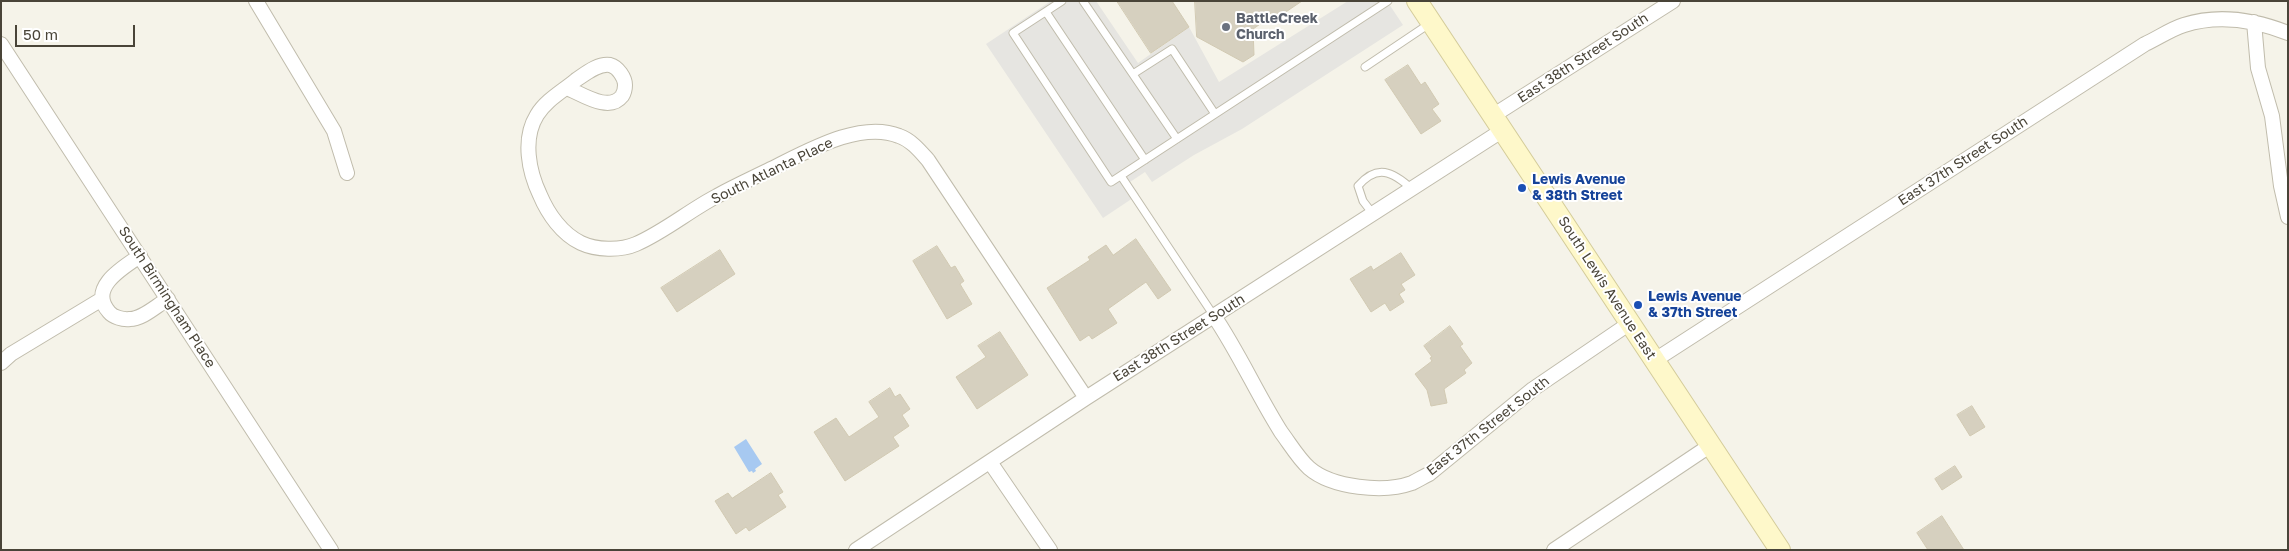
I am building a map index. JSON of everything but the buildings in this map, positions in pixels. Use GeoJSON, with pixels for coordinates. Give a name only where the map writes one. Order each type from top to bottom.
{"type":"FeatureCollection","features":[{"type":"Feature","properties":{"kind":"main road","name":"South Lewis Avenue East"},"geometry":{"type":"LineString","coordinates":[[1417,1],[1780,550]]}},
{"type":"Feature","properties":{"kind":"street"},"geometry":{"type":"LineString","coordinates":[[256,1],[334,131],[347,173]]}},
{"type":"Feature","properties":{"kind":"street","name":"East 38th Street South"},"geometry":{"type":"LineString","coordinates":[[856,550],[1086,398],[1412,189],[1499,123],[1673,1]]}},
{"type":"Feature","properties":{"kind":"street","name":"East 37th Street South"},"geometry":{"type":"LineString","coordinates":[[1655,360],[2145,44],[2184,25],[2214,19],[2254,22],[2288,33]]}},
{"type":"Feature","properties":{"kind":"street"},"geometry":{"type":"LineString","coordinates":[[2254,22],[2258,68],[2272,116],[2281,186],[2288,217]]}},
{"type":"Feature","properties":{"kind":"street","name":"South Birmingham Place"},"geometry":{"type":"LineString","coordinates":[[1,44],[332,550]]}},
{"type":"Feature","properties":{"kind":"street","name":"South Atlanta Place"},"geometry":{"type":"LineString","coordinates":[[567,88],[554,97],[537,115],[530,132],[528,159],[536,186],[545,206],[564,232],[581,243],[604,249],[635,245],[717,196],[839,138],[871,131],[887,132],[900,136],[913,144],[928,160],[1086,398]]}},
{"type":"Feature","properties":{"kind":"street"},"geometry":{"type":"LineString","coordinates":[[140,256],[120,269],[107,282],[103,290],[102,300],[111,314],[130,319],[139,317],[168,299]]}},
{"type":"Feature","properties":{"kind":"street"},"geometry":{"type":"LineString","coordinates":[[1,363],[11,354],[102,300]]}},
{"type":"Feature","properties":{"kind":"street","name":"East 37th Street South"},"geometry":{"type":"LineString","coordinates":[[1214,316],[1295,452],[1311,469],[1332,480],[1358,487],[1387,487],[1411,483],[1429,474],[1533,389],[1630,323]]}},
{"type":"Feature","properties":{"kind":"street"},"geometry":{"type":"LineString","coordinates":[[1554,550],[1711,446]]}},
{"type":"Feature","properties":{"kind":"street"},"geometry":{"type":"LineString","coordinates":[[990,462],[1050,550]]}},
{"type":"Feature","properties":{"kind":"lane"},"geometry":{"type":"LineString","coordinates":[[1062,1],[1013,33],[1111,182],[1388,1]]}},
{"type":"Feature","properties":{"kind":"lane"},"geometry":{"type":"LineString","coordinates":[[1083,1],[1177,139]]}},
{"type":"Feature","properties":{"kind":"lane"},"geometry":{"type":"LineString","coordinates":[[1046,12],[1145,160]]}},
{"type":"Feature","properties":{"kind":"lane"},"geometry":{"type":"LineString","coordinates":[[1365,67],[1431,22]]}},
{"type":"Feature","properties":{"kind":"lane"},"geometry":{"type":"LineString","coordinates":[[1133,74],[1172,49],[1215,114]]}},
{"type":"Feature","properties":{"kind":"lane"},"geometry":{"type":"LineString","coordinates":[[1374,214],[1363,201],[1358,186],[1366,176],[1383,172],[1397,176],[1412,189]]}},
{"type":"Feature","properties":{"kind":"lane"},"geometry":{"type":"LineString","coordinates":[[1121,176],[1214,316]]}},
{"type":"Feature","properties":{"kind":"shaded area"},"geometry":{"type":"Polygon","coordinates":[[[1051,1],[1096,1],[1138,63],[1189,27],[1219,82],[1348,1],[1387,1],[1403,25],[1242,129],[1194,155],[1152,182],[1145,172],[1130,182],[1139,194],[1103,218],[986,44],[1051,1]]]}},
{"type":"Feature","properties":{"kind":"water"},"geometry":{"type":"Polygon","coordinates":[[[746,439],[762,464],[753,473],[752,471],[749,472],[734,447],[746,439]]]}},
{"type":"Feature","properties":{"kind":"place","name":"BattleCreek Church"},"geometry":{"type":"Point","coordinates":[1226,27]}},
{"type":"Feature","properties":{"kind":"place","name":"Lewis Avenue & 38th Street"},"geometry":{"type":"Point","coordinates":[1522,188]}},
{"type":"Feature","properties":{"kind":"place","name":"Lewis Avenue & 37th Street"},"geometry":{"type":"Point","coordinates":[1638,305]}}]}
